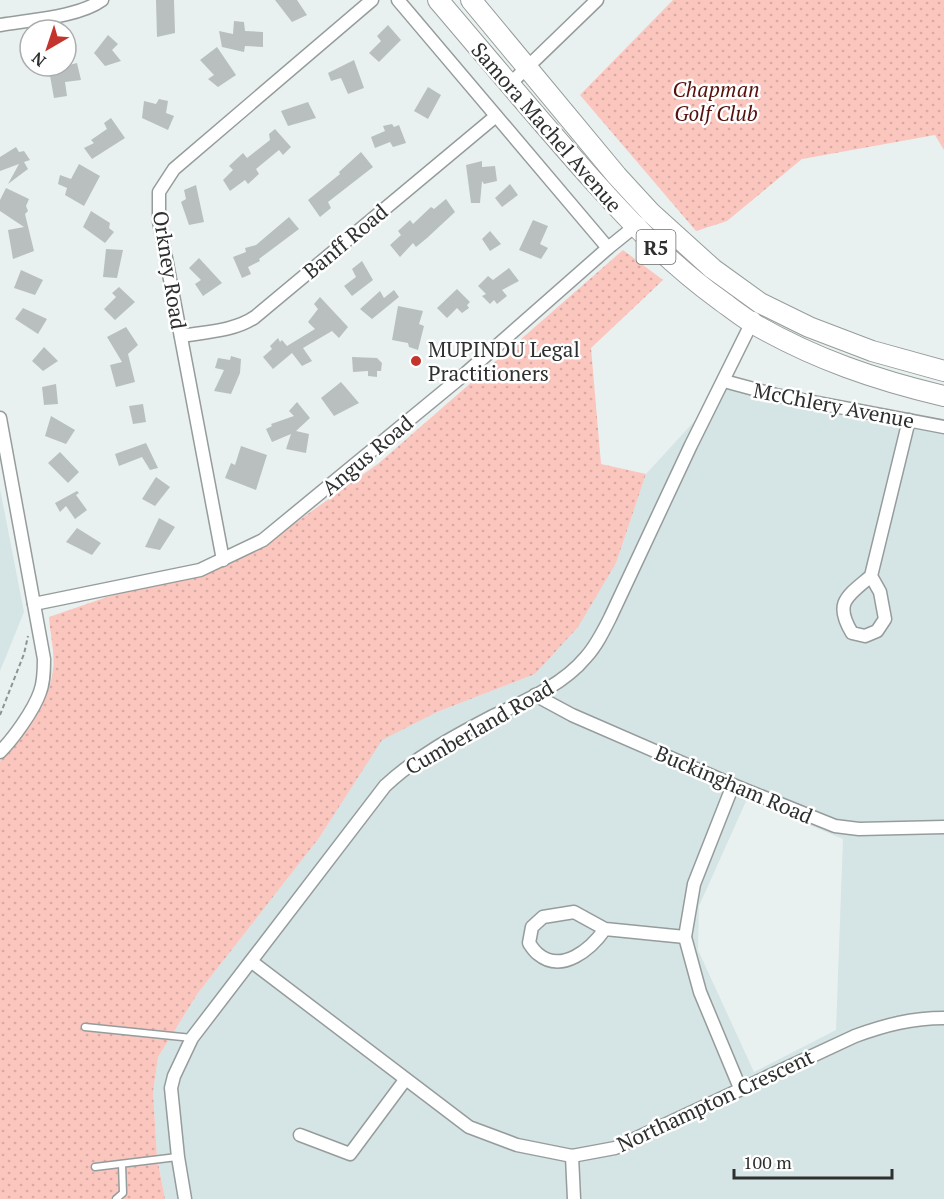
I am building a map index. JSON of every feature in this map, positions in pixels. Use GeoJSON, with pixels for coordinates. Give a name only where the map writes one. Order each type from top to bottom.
{"type":"FeatureCollection","features":[{"type":"Feature","properties":{"kind":"highway","name":"Samora Machel Avenue"},"geometry":{"type":"LineString","coordinates":[[438,0],[548,131],[634,226],[695,282],[752,323],[844,368],[944,396]]}},
{"type":"Feature","properties":{"kind":"highway","name":"R5"},"geometry":{"type":"LineString","coordinates":[[471,0],[589,143],[651,213],[713,269],[760,303],[809,327],[872,351],[944,371]]}},
{"type":"Feature","properties":{"kind":"street"},"geometry":{"type":"LineString","coordinates":[[0,25],[77,12],[94,6],[102,0]]}},
{"type":"Feature","properties":{"kind":"street","name":"Orkney Road"},"geometry":{"type":"LineString","coordinates":[[223,560],[159,221],[159,192],[174,169],[372,0]]}},
{"type":"Feature","properties":{"kind":"street","name":"Samora Machel Avenue"},"geometry":{"type":"LineString","coordinates":[[398,0],[608,248]]}},
{"type":"Feature","properties":{"kind":"street"},"geometry":{"type":"LineString","coordinates":[[510,84],[597,0]]}},
{"type":"Feature","properties":{"kind":"street","name":"Banff Road"},"geometry":{"type":"LineString","coordinates":[[181,336],[247,323],[496,116]]}},
{"type":"Feature","properties":{"kind":"street","name":"Angus Road"},"geometry":{"type":"LineString","coordinates":[[34,604],[201,570],[263,540],[466,373],[651,213]]}},
{"type":"Feature","properties":{"kind":"street","name":"Cumberland Road"},"geometry":{"type":"LineString","coordinates":[[185,1199],[171,1088],[174,1076],[192,1038],[386,786],[423,756],[535,695],[574,670],[586,657],[600,637],[760,303]]}},
{"type":"Feature","properties":{"kind":"street","name":"McChlery Avenue"},"geometry":{"type":"LineString","coordinates":[[724,381],[776,395],[944,427]]}},
{"type":"Feature","properties":{"kind":"street"},"geometry":{"type":"LineString","coordinates":[[0,418],[44,659],[41,692],[33,706],[1,746]]}},
{"type":"Feature","properties":{"kind":"street"},"geometry":{"type":"LineString","coordinates":[[871,576],[880,592],[885,619],[877,631],[865,636],[852,633],[843,618],[843,607],[847,597],[871,576],[909,420]]}},
{"type":"Feature","properties":{"kind":"street","name":"Buckingham Road"},"geometry":{"type":"LineString","coordinates":[[535,695],[572,715],[835,826],[859,829],[944,827]]}},
{"type":"Feature","properties":{"kind":"street"},"geometry":{"type":"LineString","coordinates":[[733,784],[694,884],[684,937],[700,992],[740,1088]]}},
{"type":"Feature","properties":{"kind":"street"},"geometry":{"type":"LineString","coordinates":[[605,929],[596,942],[582,953],[566,960],[554,960],[538,955],[529,943],[532,927],[543,917],[574,912],[605,929],[684,937]]}},
{"type":"Feature","properties":{"kind":"street","name":"Northampton Crescent"},"geometry":{"type":"LineString","coordinates":[[252,962],[469,1127],[517,1145],[572,1156],[615,1148],[740,1088],[887,1024],[921,1018],[944,1018]]}},
{"type":"Feature","properties":{"kind":"street"},"geometry":{"type":"LineString","coordinates":[[300,1134],[350,1154],[405,1080]]}},
{"type":"Feature","properties":{"kind":"street"},"geometry":{"type":"LineString","coordinates":[[572,1156],[573,1199]]}},
{"type":"Feature","properties":{"kind":"lane"},"geometry":{"type":"LineString","coordinates":[[85,1027],[192,1038]]}},
{"type":"Feature","properties":{"kind":"lane"},"geometry":{"type":"LineString","coordinates":[[95,1167],[178,1157]]}},
{"type":"Feature","properties":{"kind":"lane"},"geometry":{"type":"LineString","coordinates":[[116,1199],[123,1193],[122,1164]]}},
{"type":"Feature","properties":{"kind":"path"},"geometry":{"type":"LineString","coordinates":[[0,715],[24,654],[28,634]]}},
{"type":"Feature","properties":{"kind":"shaded area"},"geometry":{"type":"Polygon","coordinates":[[[733,379],[944,423],[944,1199],[165,1199],[157,1157],[153,1092],[158,1057],[198,993],[319,838],[382,739],[437,712],[535,674],[570,635],[616,563],[646,474],[733,379]],[[747,799],[699,906],[698,950],[754,1072],[836,1030],[843,839],[747,799]]]}},
{"type":"Feature","properties":{"kind":"shaded area"},"geometry":{"type":"Polygon","coordinates":[[[0,489],[24,612],[0,671],[0,489]]]}},
{"type":"Feature","properties":{"kind":"green space","name":"Chapman Golf Club"},"geometry":{"type":"Polygon","coordinates":[[[673,0],[944,0],[944,150],[935,135],[802,159],[727,221],[696,231],[580,95],[673,0]]]}},
{"type":"Feature","properties":{"kind":"green space"},"geometry":{"type":"Polygon","coordinates":[[[623,250],[663,280],[591,348],[601,464],[646,474],[616,563],[578,627],[535,674],[437,712],[382,740],[319,838],[198,993],[158,1057],[153,1092],[157,1157],[165,1199],[0,1199],[0,761],[34,719],[47,695],[53,663],[49,617],[107,597],[201,572],[270,541],[379,463],[623,250]]]}},
{"type":"Feature","properties":{"kind":"building"},"geometry":{"type":"Polygon","coordinates":[[[156,0],[174,0],[175,33],[157,37],[156,0]]]}},
{"type":"Feature","properties":{"kind":"building"},"geometry":{"type":"Polygon","coordinates":[[[275,0],[297,0],[307,15],[292,22],[275,0]]]}},
{"type":"Feature","properties":{"kind":"building"},"geometry":{"type":"Polygon","coordinates":[[[234,21],[244,22],[245,31],[263,32],[263,47],[245,46],[244,52],[222,47],[219,31],[233,34],[234,21]]]}},
{"type":"Feature","properties":{"kind":"building"},"geometry":{"type":"Polygon","coordinates":[[[388,25],[401,40],[379,62],[369,53],[381,41],[377,36],[388,25]]]}},
{"type":"Feature","properties":{"kind":"building"},"geometry":{"type":"Polygon","coordinates":[[[108,35],[118,44],[112,50],[121,61],[105,66],[94,53],[108,35]]]}},
{"type":"Feature","properties":{"kind":"building"},"geometry":{"type":"Polygon","coordinates":[[[217,47],[236,75],[218,87],[208,79],[214,75],[200,60],[217,47]]]}},
{"type":"Feature","properties":{"kind":"building"},"geometry":{"type":"Polygon","coordinates":[[[354,60],[364,88],[348,94],[341,78],[331,81],[328,73],[354,60]]]}},
{"type":"Feature","properties":{"kind":"building"},"geometry":{"type":"Polygon","coordinates":[[[78,67],[81,80],[65,82],[67,96],[54,98],[50,78],[78,78],[78,67]]]}},
{"type":"Feature","properties":{"kind":"building"},"geometry":{"type":"Polygon","coordinates":[[[428,87],[441,95],[428,119],[414,111],[428,87]]]}},
{"type":"Feature","properties":{"kind":"building"},"geometry":{"type":"Polygon","coordinates":[[[159,99],[168,101],[166,113],[174,116],[168,130],[142,118],[144,101],[156,104],[159,99]]]}},
{"type":"Feature","properties":{"kind":"building"},"geometry":{"type":"Polygon","coordinates":[[[308,102],[316,118],[288,126],[281,111],[308,102]]]}},
{"type":"Feature","properties":{"kind":"building"},"geometry":{"type":"Polygon","coordinates":[[[111,118],[125,138],[92,159],[84,148],[94,143],[91,140],[107,129],[104,123],[111,118]]]}},
{"type":"Feature","properties":{"kind":"building"},"geometry":{"type":"Polygon","coordinates":[[[392,124],[394,127],[399,125],[406,143],[393,147],[390,142],[375,148],[371,137],[385,131],[383,126],[392,124]]]}},
{"type":"Feature","properties":{"kind":"building"},"geometry":{"type":"Polygon","coordinates":[[[275,129],[291,147],[283,155],[279,150],[256,169],[259,174],[248,184],[245,180],[230,191],[223,180],[233,170],[229,166],[243,153],[247,158],[270,140],[269,134],[275,129]]]}},
{"type":"Feature","properties":{"kind":"building"},"geometry":{"type":"Polygon","coordinates":[[[16,147],[19,152],[24,151],[30,160],[24,162],[28,169],[8,184],[19,164],[0,171],[0,157],[16,147]]]}},
{"type":"Feature","properties":{"kind":"building"},"geometry":{"type":"Polygon","coordinates":[[[361,152],[373,167],[328,202],[331,208],[320,217],[308,200],[340,174],[339,172],[361,152]]]}},
{"type":"Feature","properties":{"kind":"building"},"geometry":{"type":"Polygon","coordinates":[[[482,161],[482,167],[495,166],[497,181],[484,184],[482,181],[480,203],[471,203],[466,165],[482,161]]]}},
{"type":"Feature","properties":{"kind":"building"},"geometry":{"type":"Polygon","coordinates":[[[79,164],[100,176],[84,206],[65,195],[67,188],[58,184],[60,175],[71,179],[79,164]]]}},
{"type":"Feature","properties":{"kind":"building"},"geometry":{"type":"Polygon","coordinates":[[[510,184],[518,195],[502,207],[495,198],[510,184]]]}},
{"type":"Feature","properties":{"kind":"building"},"geometry":{"type":"Polygon","coordinates":[[[196,185],[204,222],[189,225],[181,202],[186,199],[184,190],[196,185]]]}},
{"type":"Feature","properties":{"kind":"building"},"geometry":{"type":"Polygon","coordinates":[[[6,188],[29,199],[26,206],[28,211],[25,214],[34,251],[13,259],[8,230],[24,227],[0,211],[0,200],[6,188]]]}},
{"type":"Feature","properties":{"kind":"building"},"geometry":{"type":"Polygon","coordinates":[[[446,199],[455,212],[416,247],[413,243],[400,257],[390,245],[401,235],[398,231],[410,220],[413,224],[431,207],[434,209],[446,199]]]}},
{"type":"Feature","properties":{"kind":"building"},"geometry":{"type":"Polygon","coordinates":[[[91,211],[110,223],[109,228],[114,232],[105,243],[83,227],[91,211]]]}},
{"type":"Feature","properties":{"kind":"building"},"geometry":{"type":"Polygon","coordinates":[[[289,217],[299,229],[259,259],[260,261],[248,267],[251,274],[242,278],[233,257],[246,252],[245,248],[256,245],[289,217]]]}},
{"type":"Feature","properties":{"kind":"building"},"geometry":{"type":"Polygon","coordinates":[[[533,220],[548,226],[540,244],[548,248],[541,259],[519,250],[533,220]]]}},
{"type":"Feature","properties":{"kind":"building"},"geometry":{"type":"Polygon","coordinates":[[[490,231],[501,244],[490,251],[482,239],[490,231]]]}},
{"type":"Feature","properties":{"kind":"building"},"geometry":{"type":"Polygon","coordinates":[[[106,249],[123,250],[117,278],[103,277],[106,249]]]}},
{"type":"Feature","properties":{"kind":"building"},"geometry":{"type":"Polygon","coordinates":[[[199,258],[222,283],[203,296],[195,284],[201,280],[189,268],[199,258]]]}},
{"type":"Feature","properties":{"kind":"building"},"geometry":{"type":"Polygon","coordinates":[[[362,261],[373,280],[352,296],[344,286],[356,277],[352,269],[362,261]]]}},
{"type":"Feature","properties":{"kind":"building"},"geometry":{"type":"Polygon","coordinates":[[[509,268],[519,281],[502,290],[507,296],[497,304],[494,300],[490,304],[482,296],[486,294],[478,286],[488,276],[493,280],[509,268]]]}},
{"type":"Feature","properties":{"kind":"building"},"geometry":{"type":"Polygon","coordinates":[[[21,270],[43,280],[35,295],[14,288],[21,270]]]}},
{"type":"Feature","properties":{"kind":"building"},"geometry":{"type":"Polygon","coordinates":[[[119,287],[135,302],[115,320],[104,309],[116,297],[112,293],[119,287]]]}},
{"type":"Feature","properties":{"kind":"building"},"geometry":{"type":"Polygon","coordinates":[[[457,289],[470,302],[467,305],[469,308],[462,313],[457,308],[447,318],[437,308],[457,289]]]}},
{"type":"Feature","properties":{"kind":"building"},"geometry":{"type":"Polygon","coordinates":[[[394,290],[399,297],[372,319],[360,309],[380,291],[384,298],[394,290]]]}},
{"type":"Feature","properties":{"kind":"building"},"geometry":{"type":"Polygon","coordinates":[[[320,297],[348,327],[339,338],[332,331],[303,348],[312,361],[302,366],[292,353],[273,369],[263,357],[272,349],[270,346],[278,338],[287,346],[315,329],[308,322],[318,309],[314,304],[320,297]]]}},
{"type":"Feature","properties":{"kind":"building"},"geometry":{"type":"Polygon","coordinates":[[[398,306],[423,311],[419,324],[424,326],[418,350],[409,347],[408,343],[392,340],[398,306]]]}},
{"type":"Feature","properties":{"kind":"building"},"geometry":{"type":"Polygon","coordinates":[[[23,308],[47,319],[38,334],[15,319],[23,308]]]}},
{"type":"Feature","properties":{"kind":"building"},"geometry":{"type":"Polygon","coordinates":[[[126,327],[138,345],[128,354],[135,382],[116,387],[110,365],[122,362],[107,337],[126,327]]]}},
{"type":"Feature","properties":{"kind":"building"},"geometry":{"type":"Polygon","coordinates":[[[44,347],[58,361],[43,371],[32,361],[44,347]]]}},
{"type":"Feature","properties":{"kind":"building"},"geometry":{"type":"Polygon","coordinates":[[[231,356],[241,359],[240,373],[231,394],[214,391],[224,370],[215,368],[218,358],[230,360],[231,356]]]}},
{"type":"Feature","properties":{"kind":"building"},"geometry":{"type":"Polygon","coordinates":[[[352,357],[377,358],[382,363],[381,371],[377,371],[377,377],[368,376],[368,371],[353,372],[352,357]]]}},
{"type":"Feature","properties":{"kind":"building"},"geometry":{"type":"Polygon","coordinates":[[[341,382],[359,403],[334,416],[321,398],[341,382]]]}},
{"type":"Feature","properties":{"kind":"building"},"geometry":{"type":"Polygon","coordinates":[[[56,384],[58,404],[44,405],[42,387],[56,384]]]}},
{"type":"Feature","properties":{"kind":"building"},"geometry":{"type":"Polygon","coordinates":[[[297,402],[310,418],[296,431],[309,434],[306,453],[286,449],[291,434],[272,442],[266,429],[272,426],[271,424],[294,416],[289,411],[297,402]]]}},
{"type":"Feature","properties":{"kind":"building"},"geometry":{"type":"Polygon","coordinates":[[[143,404],[146,422],[133,424],[129,406],[143,404]]]}},
{"type":"Feature","properties":{"kind":"building"},"geometry":{"type":"Polygon","coordinates":[[[51,416],[75,430],[66,444],[45,436],[51,416]]]}},
{"type":"Feature","properties":{"kind":"building"},"geometry":{"type":"Polygon","coordinates":[[[146,443],[158,468],[150,470],[142,457],[119,466],[115,454],[146,443]]]}},
{"type":"Feature","properties":{"kind":"building"},"geometry":{"type":"Polygon","coordinates":[[[241,446],[267,455],[256,490],[225,478],[231,463],[235,465],[241,446]]]}},
{"type":"Feature","properties":{"kind":"building"},"geometry":{"type":"Polygon","coordinates":[[[60,452],[79,472],[68,483],[48,463],[60,452]]]}},
{"type":"Feature","properties":{"kind":"building"},"geometry":{"type":"Polygon","coordinates":[[[156,477],[170,487],[155,506],[142,499],[156,477]]]}},
{"type":"Feature","properties":{"kind":"building"},"geometry":{"type":"Polygon","coordinates":[[[77,491],[79,493],[76,495],[87,510],[75,519],[66,506],[60,512],[55,503],[77,491]]]}},
{"type":"Feature","properties":{"kind":"building"},"geometry":{"type":"Polygon","coordinates":[[[159,518],[175,527],[160,550],[145,547],[159,518]]]}},
{"type":"Feature","properties":{"kind":"building"},"geometry":{"type":"Polygon","coordinates":[[[77,528],[101,543],[92,555],[66,542],[77,528]]]}},
{"type":"Feature","properties":{"kind":"place","name":"MUPINDU Legal Practitioners"},"geometry":{"type":"Point","coordinates":[416,361]}}]}
